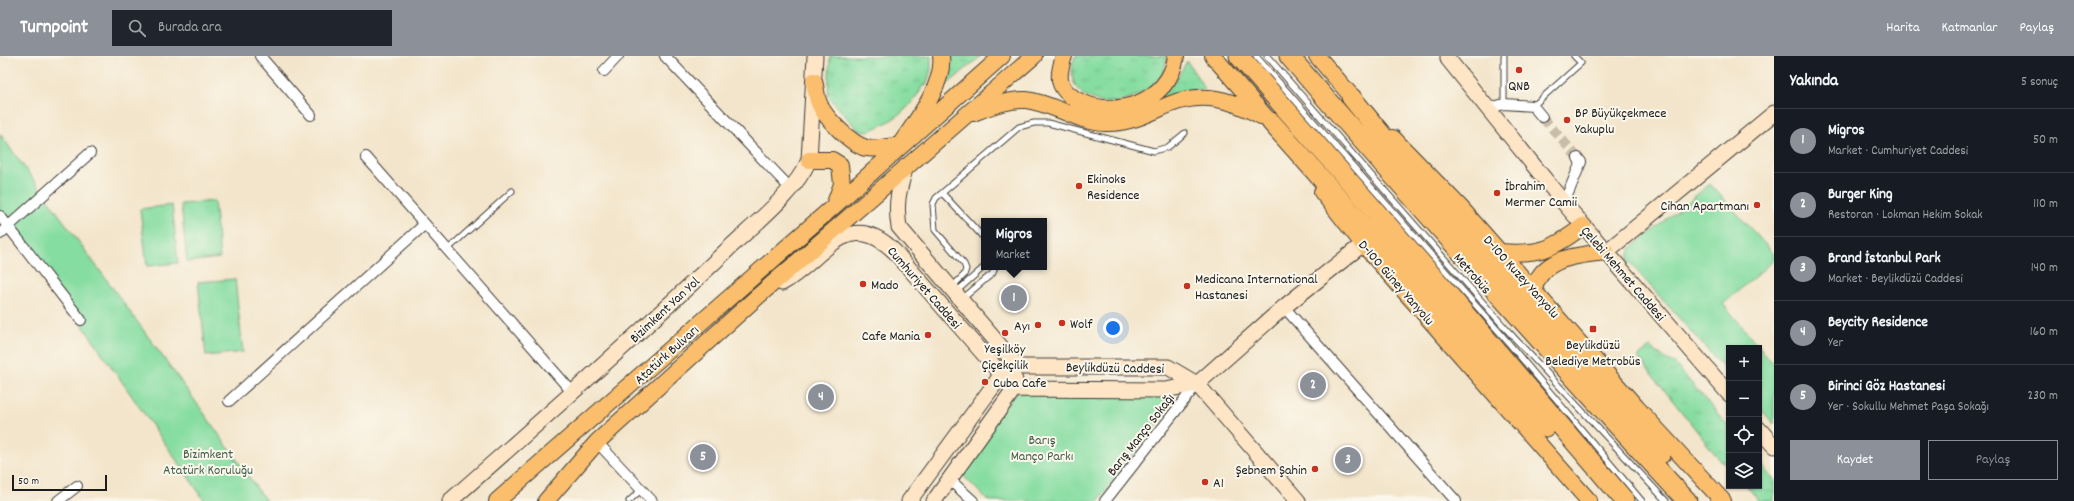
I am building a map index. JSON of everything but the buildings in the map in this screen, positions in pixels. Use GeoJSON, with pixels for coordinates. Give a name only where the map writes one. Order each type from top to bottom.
{"type":"FeatureCollection","features":[{"type":"Feature","properties":{"kind":"highway"},"geometry":{"type":"LineString","coordinates":[[1239,56],[1449,294],[1625,501]]}},
{"type":"Feature","properties":{"kind":"highway"},"geometry":{"type":"LineString","coordinates":[[1290,56],[1410,197],[1489,286],[1687,501]]}},
{"type":"Feature","properties":{"kind":"highway"},"geometry":{"type":"LineString","coordinates":[[1351,97],[1418,179],[1703,501]]}},
{"type":"Feature","properties":{"kind":"highway"},"geometry":{"type":"LineString","coordinates":[[1271,122],[1512,391],[1571,453],[1621,501]]}},
{"type":"Feature","properties":{"kind":"main road","name":"Bizimkent Yan Yol"},"geometry":{"type":"LineString","coordinates":[[450,501],[573,393],[703,273],[791,189],[805,170],[809,160],[814,81],[814,56]]}},
{"type":"Feature","properties":{"kind":"main road"},"geometry":{"type":"LineString","coordinates":[[900,145],[930,98],[940,72],[941,56]]}},
{"type":"Feature","properties":{"kind":"main road"},"geometry":{"type":"LineString","coordinates":[[814,81],[819,104],[839,128],[857,144],[866,148],[879,149],[900,145],[1002,56]]}},
{"type":"Feature","properties":{"kind":"main road","name":"Atatürk Bulvarı"},"geometry":{"type":"LineString","coordinates":[[546,501],[597,442],[757,297],[1034,56]]}},
{"type":"Feature","properties":{"kind":"main road"},"geometry":{"type":"LineString","coordinates":[[1064,56],[1060,80],[1065,91],[1084,104],[1098,108],[1113,109],[1144,102],[1155,93],[1172,71],[1176,56]]}},
{"type":"Feature","properties":{"kind":"main road","name":"D-100 Güney Yanyolu"},"geometry":{"type":"LineString","coordinates":[[1213,56],[1271,122],[1296,159],[1363,244],[1589,501]]}},
{"type":"Feature","properties":{"kind":"main road","name":"D-100 Kuzey Yanyolu"},"geometry":{"type":"LineString","coordinates":[[1317,56],[1351,97],[1407,151],[1534,289],[1637,408],[1723,501]]}},
{"type":"Feature","properties":{"kind":"main road","name":"Çelebi Mehmet Caddesi"},"geometry":{"type":"LineString","coordinates":[[1447,57],[1487,109],[1583,226],[1726,391]]}},
{"type":"Feature","properties":{"kind":"main road"},"geometry":{"type":"LineString","coordinates":[[965,115],[1012,101],[1026,100],[1041,104],[1080,119],[1104,123],[1120,123],[1134,120],[1168,105],[1196,97],[1211,97],[1234,103],[1271,122]]}},
{"type":"Feature","properties":{"kind":"main road"},"geometry":{"type":"LineString","coordinates":[[1534,289],[1541,274],[1556,262],[1579,255],[1606,252],[1774,113]]}},
{"type":"Feature","properties":{"kind":"main road","name":"Atatürk Bulvarı"},"geometry":{"type":"LineString","coordinates":[[500,500],[834,206],[900,145]]}},
{"type":"Feature","properties":{"kind":"main road"},"geometry":{"type":"LineString","coordinates":[[809,160],[832,160],[840,165],[842,184],[834,206]]}},
{"type":"Feature","properties":{"kind":"main road","name":"Cumhuriyet Caddesi"},"geometry":{"type":"LineString","coordinates":[[906,166],[897,195],[896,211],[899,227],[1018,367]]}},
{"type":"Feature","properties":{"kind":"main road"},"geometry":{"type":"LineString","coordinates":[[1500,252],[1522,253],[1546,250],[1556,245],[1583,226]]}},
{"type":"Feature","properties":{"kind":"main road","name":"Cumhuriyet Caddesi"},"geometry":{"type":"LineString","coordinates":[[757,297],[788,280],[843,236],[856,232],[878,237],[895,252],[1014,389]]}},
{"type":"Feature","properties":{"kind":"main road"},"geometry":{"type":"LineString","coordinates":[[1014,389],[1165,390],[1197,384],[1284,307],[1363,244]]}},
{"type":"Feature","properties":{"kind":"main road"},"geometry":{"type":"LineString","coordinates":[[909,501],[1002,374],[1018,367]]}},
{"type":"Feature","properties":{"kind":"main road"},"geometry":{"type":"LineString","coordinates":[[934,501],[1014,389],[1018,367]]}},
{"type":"Feature","properties":{"kind":"main road","name":"Beylikdüzü Caddesi"},"geometry":{"type":"LineString","coordinates":[[1018,367],[1168,367],[1197,384],[1298,501]]}},
{"type":"Feature","properties":{"kind":"main road"},"geometry":{"type":"LineString","coordinates":[[1762,432],[1774,446]]}},
{"type":"Feature","properties":{"kind":"main road"},"geometry":{"type":"LineString","coordinates":[[934,466],[949,479]]}},
{"type":"Feature","properties":{"kind":"street"},"geometry":{"type":"LineString","coordinates":[[260,56],[311,114]]}},
{"type":"Feature","properties":{"kind":"street"},"geometry":{"type":"LineString","coordinates":[[604,71],[618,56]]}},
{"type":"Feature","properties":{"kind":"street"},"geometry":{"type":"LineString","coordinates":[[665,56],[791,189]]}},
{"type":"Feature","properties":{"kind":"street"},"geometry":{"type":"LineString","coordinates":[[1487,109],[1504,104],[1533,106],[1542,117]]}},
{"type":"Feature","properties":{"kind":"street"},"geometry":{"type":"LineString","coordinates":[[0,234],[90,153]]}},
{"type":"Feature","properties":{"kind":"street"},"geometry":{"type":"LineString","coordinates":[[366,157],[573,393]]}},
{"type":"Feature","properties":{"kind":"street"},"geometry":{"type":"LineString","coordinates":[[1564,203],[1581,162],[1578,158]]}},
{"type":"Feature","properties":{"kind":"street"},"geometry":{"type":"LineString","coordinates":[[0,216],[81,320]]}},
{"type":"Feature","properties":{"kind":"street"},"geometry":{"type":"LineString","coordinates":[[229,401],[424,224]]}},
{"type":"Feature","properties":{"kind":"street"},"geometry":{"type":"LineString","coordinates":[[1284,307],[1456,501]]}},
{"type":"Feature","properties":{"kind":"street","name":"Barış Manço Sokağı"},"geometry":{"type":"LineString","coordinates":[[1105,501],[1197,384]]}},
{"type":"Feature","properties":{"kind":"street"},"geometry":{"type":"LineString","coordinates":[[597,442],[652,501]]}},
{"type":"Feature","properties":{"kind":"street"},"geometry":{"type":"LineString","coordinates":[[949,479],[973,501]]}},
{"type":"Feature","properties":{"kind":"street"},"geometry":{"type":"LineString","coordinates":[[58,501],[77,486]]}},
{"type":"Feature","properties":{"kind":"lane","name":"Metrobüs"},"geometry":{"type":"LineString","coordinates":[[1256,56],[1501,334],[1642,501]]}},
{"type":"Feature","properties":{"kind":"lane","name":"Metrobüs"},"geometry":{"type":"LineString","coordinates":[[1267,56],[1507,330],[1666,501]]}},
{"type":"Feature","properties":{"kind":"lane"},"geometry":{"type":"LineString","coordinates":[[1504,56],[1504,104]]}},
{"type":"Feature","properties":{"kind":"lane"},"geometry":{"type":"LineString","coordinates":[[1533,106],[1581,63],[1574,56]]}},
{"type":"Feature","properties":{"kind":"lane"},"geometry":{"type":"LineString","coordinates":[[955,294],[966,269],[964,264],[935,230],[933,207],[936,198],[1019,128],[1026,125],[1048,123],[1154,150],[1168,147],[1185,133]]}},
{"type":"Feature","properties":{"kind":"lane"},"geometry":{"type":"LineString","coordinates":[[448,250],[512,191]]}},
{"type":"Feature","properties":{"kind":"lane"},"geometry":{"type":"LineString","coordinates":[[942,193],[981,235]]}},
{"type":"Feature","properties":{"kind":"lane"},"geometry":{"type":"LineString","coordinates":[[955,294],[981,270]]}},
{"type":"Feature","properties":{"kind":"lane"},"geometry":{"type":"LineString","coordinates":[[955,294],[992,273],[994,270]]}},
{"type":"Feature","properties":{"kind":"lane"},"geometry":{"type":"LineString","coordinates":[[629,501],[641,490]]}},
{"type":"Feature","properties":{"kind":"green space"},"geometry":{"type":"Polygon","coordinates":[[[830,56],[931,56],[931,70],[926,86],[923,85],[907,108],[884,124],[866,132],[858,130],[828,96],[830,56]]]}},
{"type":"Feature","properties":{"kind":"green space"},"geometry":{"type":"Polygon","coordinates":[[[950,56],[981,56],[942,89],[948,75],[950,56]]]}},
{"type":"Feature","properties":{"kind":"green space"},"geometry":{"type":"Polygon","coordinates":[[[1075,56],[1166,56],[1165,66],[1161,76],[1155,84],[1136,96],[1126,100],[1105,103],[1086,96],[1077,88],[1072,76],[1075,56]]]}},
{"type":"Feature","properties":{"kind":"green space"},"geometry":{"type":"Polygon","coordinates":[[[1187,61],[1205,89],[1182,92],[1152,105],[1175,82],[1187,61]]]}},
{"type":"Feature","properties":{"kind":"green space","name":"Bizimkent Atatürk Koruluğu"},"geometry":{"type":"Polygon","coordinates":[[[0,134],[201,409],[266,501],[205,501],[60,293],[0,212],[0,134]]]}},
{"type":"Feature","properties":{"kind":"green space"},"geometry":{"type":"Polygon","coordinates":[[[1710,184],[1774,254],[1774,260],[1723,304],[1758,345],[1726,345],[1726,371],[1628,261],[1630,249],[1710,184]]]}},
{"type":"Feature","properties":{"kind":"green space"},"geometry":{"type":"Polygon","coordinates":[[[214,201],[220,258],[187,262],[181,204],[214,201]]]}},
{"type":"Feature","properties":{"kind":"green space"},"geometry":{"type":"Polygon","coordinates":[[[172,205],[178,263],[147,266],[140,209],[172,205]]]}},
{"type":"Feature","properties":{"kind":"green space"},"geometry":{"type":"Polygon","coordinates":[[[235,279],[243,352],[206,356],[198,282],[235,279]]]}},
{"type":"Feature","properties":{"kind":"green space"},"geometry":{"type":"Polygon","coordinates":[[[1650,347],[1667,361],[1674,363],[1726,424],[1726,463],[1720,460],[1638,357],[1650,347]]]}},
{"type":"Feature","properties":{"kind":"green space"},"geometry":{"type":"Polygon","coordinates":[[[1762,350],[1774,364],[1774,424],[1762,410],[1762,350]]]}},
{"type":"Feature","properties":{"kind":"green space","name":"Barış Manço Parkı"},"geometry":{"type":"Polygon","coordinates":[[[1016,392],[1167,396],[1172,406],[1098,501],[989,501],[956,469],[1016,392]]]}},
{"type":"Feature","properties":{"kind":"green space"},"geometry":{"type":"Polygon","coordinates":[[[1762,465],[1774,479],[1774,501],[1759,501],[1749,489],[1762,489],[1762,465]]]}},
{"type":"Feature","properties":{"kind":"tunnel"},"geometry":{"type":"LineString","coordinates":[[1542,117],[1578,158]]}},
{"type":"Feature","properties":{"kind":"place","name":"QNB"},"geometry":{"type":"Point","coordinates":[1519,70]}},
{"type":"Feature","properties":{"kind":"place","name":"BP Büyükçekmece Yakuplu"},"geometry":{"type":"Point","coordinates":[1567,120]}},
{"type":"Feature","properties":{"kind":"place","name":"Ekinoks Residence"},"geometry":{"type":"Point","coordinates":[1079,186]}},
{"type":"Feature","properties":{"kind":"place","name":"İbrahim Mermer Camii"},"geometry":{"type":"Point","coordinates":[1497,193]}},
{"type":"Feature","properties":{"kind":"place","name":"Cihan Apartmanı"},"geometry":{"type":"Point","coordinates":[1757,205]}},
{"type":"Feature","properties":{"kind":"place","name":"Mado"},"geometry":{"type":"Point","coordinates":[863,284]}},
{"type":"Feature","properties":{"kind":"place","name":"Medicana International Hastanesi"},"geometry":{"type":"Point","coordinates":[1187,286]}},
{"type":"Feature","properties":{"kind":"place","name":"Migros"},"geometry":{"type":"Point","coordinates":[1014,298]}},
{"type":"Feature","properties":{"kind":"place","name":"Wolf"},"geometry":{"type":"Point","coordinates":[1062,323]}},
{"type":"Feature","properties":{"kind":"place","name":"Ayı"},"geometry":{"type":"Point","coordinates":[1038,325]}},
{"type":"Feature","properties":{"kind":"place","name":"Beylikdüzü Belediye Metrobüs"},"geometry":{"type":"Point","coordinates":[1593,329]}},
{"type":"Feature","properties":{"kind":"place","name":"Yeşilköy Çiçekçilik"},"geometry":{"type":"Point","coordinates":[1005,333]}},
{"type":"Feature","properties":{"kind":"place","name":"Cafe Mania"},"geometry":{"type":"Point","coordinates":[928,335]}},
{"type":"Feature","properties":{"kind":"place","name":"Cuba Cafe"},"geometry":{"type":"Point","coordinates":[985,382]}},
{"type":"Feature","properties":{"kind":"place","name":"Burger King"},"geometry":{"type":"Point","coordinates":[1313,385]}},
{"type":"Feature","properties":{"kind":"place","name":"Beycity Residence"},"geometry":{"type":"Point","coordinates":[821,397]}},
{"type":"Feature","properties":{"kind":"place","name":"Birinci Göz Hastanesi"},"geometry":{"type":"Point","coordinates":[703,457]}},
{"type":"Feature","properties":{"kind":"place","name":"Brand İstanbul Park"},"geometry":{"type":"Point","coordinates":[1348,460]}},
{"type":"Feature","properties":{"kind":"place","name":"Şebnem Şahin"},"geometry":{"type":"Point","coordinates":[1315,469]}},
{"type":"Feature","properties":{"kind":"place","name":"A1"},"geometry":{"type":"Point","coordinates":[1205,482]}}]}
